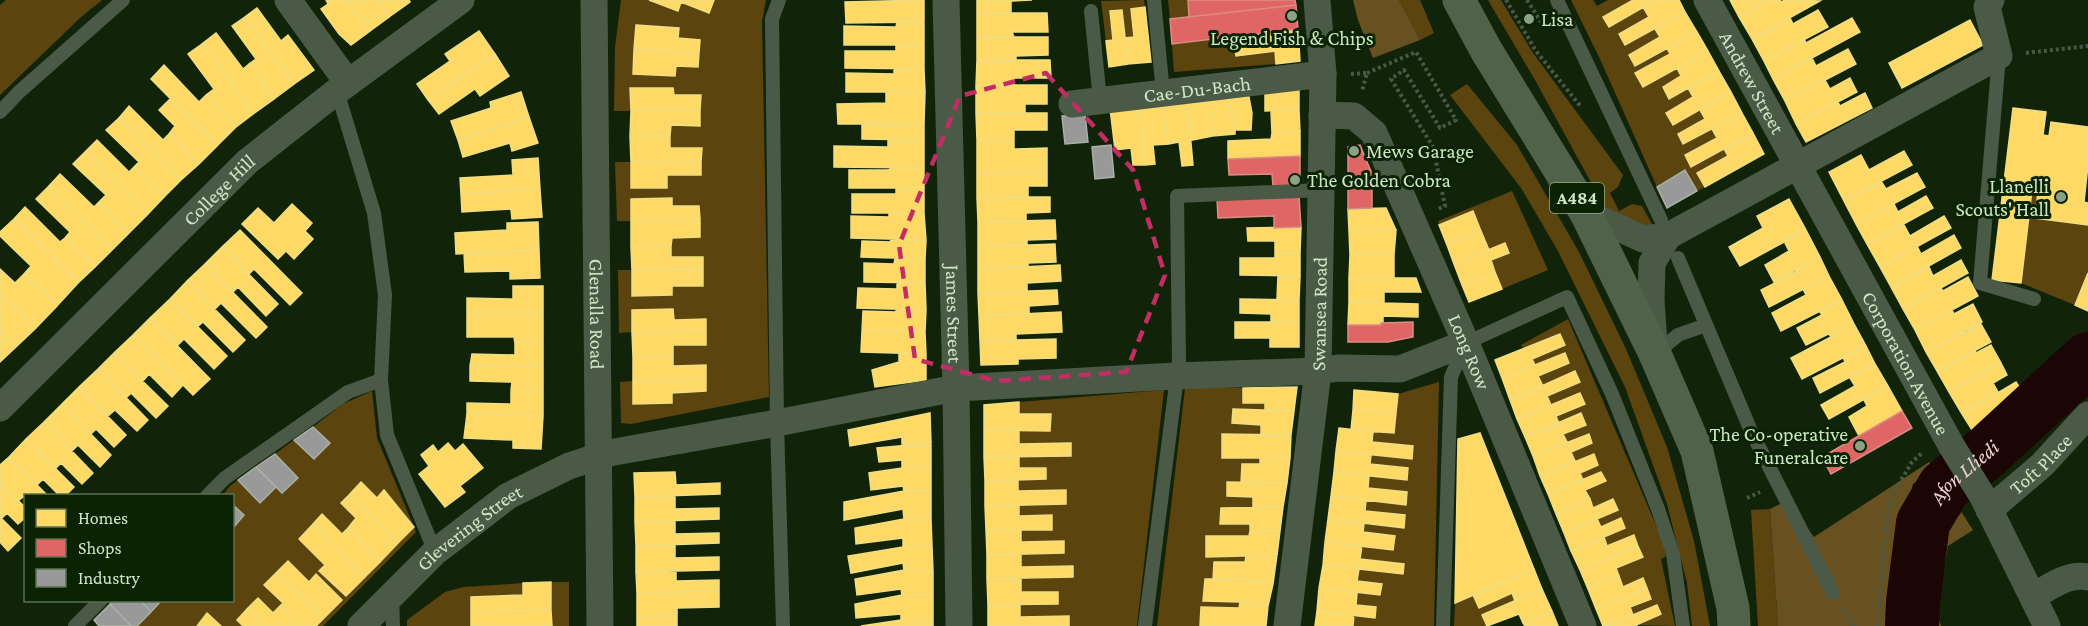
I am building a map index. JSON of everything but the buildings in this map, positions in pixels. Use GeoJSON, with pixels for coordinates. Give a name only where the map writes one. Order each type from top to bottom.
{"type":"FeatureCollection","features":[{"type":"Feature","properties":{"kind":"main road","name":"A484"},"geometry":{"type":"LineString","coordinates":[[1459,0],[1486,50],[1586,213],[1655,354],[1696,451],[1733,608],[1734,626]]}},
{"type":"Feature","properties":{"kind":"street"},"geometry":{"type":"LineString","coordinates":[[288,0],[343,87]]}},
{"type":"Feature","properties":{"kind":"street","name":"College Hill"},"geometry":{"type":"LineString","coordinates":[[0,408],[247,162],[460,0]]}},
{"type":"Feature","properties":{"kind":"street","name":"James Street"},"geometry":{"type":"LineString","coordinates":[[946,0],[956,388],[959,626]]}},
{"type":"Feature","properties":{"kind":"street","name":"Swansea Road"},"geometry":{"type":"LineString","coordinates":[[1287,626],[1318,371],[1323,74],[1317,0]]}},
{"type":"Feature","properties":{"kind":"street","name":"Andrew Street"},"geometry":{"type":"LineString","coordinates":[[1707,0],[1799,164]]}},
{"type":"Feature","properties":{"kind":"street","name":"Glenalla Road"},"geometry":{"type":"LineString","coordinates":[[586,1],[598,456],[600,626]]}},
{"type":"Feature","properties":{"kind":"street"},"geometry":{"type":"LineString","coordinates":[[1655,354],[1651,300],[1652,263],[1669,238],[1799,164],[1999,56],[1986,2]]}},
{"type":"Feature","properties":{"kind":"street","name":"Cae-Du-Bach"},"geometry":{"type":"LineString","coordinates":[[1072,104],[1323,74]]}},
{"type":"Feature","properties":{"kind":"street","name":"Long Row"},"geometry":{"type":"LineString","coordinates":[[1322,115],[1354,116],[1374,133],[1466,343],[1583,626]]}},
{"type":"Feature","properties":{"kind":"street","name":"Corporation Avenue"},"geometry":{"type":"LineString","coordinates":[[1799,164],[1948,439],[1986,504],[2047,626]]}},
{"type":"Feature","properties":{"kind":"street"},"geometry":{"type":"LineString","coordinates":[[1586,213],[1643,239],[1669,238]]}},
{"type":"Feature","properties":{"kind":"street","name":"Glevering Street"},"geometry":{"type":"LineString","coordinates":[[361,626],[435,552],[508,496],[569,466],[598,456],[956,388],[1318,371],[1338,368],[1400,369],[1466,343]]}},
{"type":"Feature","properties":{"kind":"street","name":"Toft Place"},"geometry":{"type":"LineString","coordinates":[[1986,504],[2042,465],[2088,415]]}},
{"type":"Feature","properties":{"kind":"street"},"geometry":{"type":"LineString","coordinates":[[2032,597],[2059,582],[2078,575],[2088,577]]}},
{"type":"Feature","properties":{"kind":"lane"},"geometry":{"type":"LineString","coordinates":[[0,112],[19,92],[123,0]]}},
{"type":"Feature","properties":{"kind":"lane"},"geometry":{"type":"LineString","coordinates":[[779,0],[772,19],[777,423],[783,626]]}},
{"type":"Feature","properties":{"kind":"lane"},"geometry":{"type":"LineString","coordinates":[[1154,0],[1163,93]]}},
{"type":"Feature","properties":{"kind":"lane"},"geometry":{"type":"LineString","coordinates":[[1557,0],[1669,238],[1750,431],[1833,593]]}},
{"type":"Feature","properties":{"kind":"lane"},"geometry":{"type":"LineString","coordinates":[[1090,11],[1100,100]]}},
{"type":"Feature","properties":{"kind":"lane"},"geometry":{"type":"LineString","coordinates":[[1999,56],[1980,283],[2034,299]]}},
{"type":"Feature","properties":{"kind":"lane"},"geometry":{"type":"LineString","coordinates":[[343,87],[374,213],[385,295],[381,380],[387,435],[435,552]]}},
{"type":"Feature","properties":{"kind":"lane"},"geometry":{"type":"LineString","coordinates":[[1145,626],[1179,361],[1177,196],[1322,190]]}},
{"type":"Feature","properties":{"kind":"lane"},"geometry":{"type":"LineString","coordinates":[[1443,626],[1451,376],[1466,343],[1567,297],[1612,394],[1659,509],[1672,554],[1683,626]]}},
{"type":"Feature","properties":{"kind":"lane"},"geometry":{"type":"LineString","coordinates":[[1655,354],[1678,335],[1706,325]]}},
{"type":"Feature","properties":{"kind":"lane"},"geometry":{"type":"LineString","coordinates":[[208,494],[225,478],[348,392],[381,380]]}},
{"type":"Feature","properties":{"kind":"lane"},"geometry":{"type":"LineString","coordinates":[[392,594],[393,626]]}},
{"type":"Feature","properties":{"kind":"lane"},"geometry":{"type":"LineString","coordinates":[[75,626],[99,602]]}},
{"type":"Feature","properties":{"kind":"path"},"geometry":{"type":"LineString","coordinates":[[1506,0],[1536,51],[1584,111]]}},
{"type":"Feature","properties":{"kind":"path"},"geometry":{"type":"LineString","coordinates":[[1999,56],[2088,46]]}},
{"type":"Feature","properties":{"kind":"path"},"geometry":{"type":"LineString","coordinates":[[1367,73],[1416,52],[1456,120],[1440,128],[1404,70],[1390,79],[1433,147],[1445,206],[1412,220]]}},
{"type":"Feature","properties":{"kind":"path"},"geometry":{"type":"LineString","coordinates":[[1878,626],[1883,552],[1891,497],[1912,462],[1948,439]]}},
{"type":"Feature","properties":{"kind":"highlighted area"},"geometry":{"type":"Polygon","coordinates":[[[1046,73],[1133,170],[1165,275],[1126,372],[996,381],[915,359],[899,245],[960,96],[1046,73]]]}},
{"type":"Feature","properties":{"kind":"shaded area"},"geometry":{"type":"Polygon","coordinates":[[[6,0],[102,0],[80,18],[0,95],[0,5],[6,0]]]}},
{"type":"Feature","properties":{"kind":"shaded area"},"geometry":{"type":"Polygon","coordinates":[[[621,0],[649,0],[678,11],[681,2],[709,12],[714,0],[766,0],[762,22],[769,397],[631,424],[621,423],[620,382],[633,381],[634,404],[672,403],[672,393],[706,391],[706,366],[673,366],[673,309],[632,310],[632,332],[619,333],[618,270],[632,270],[632,296],[672,295],[672,286],[703,286],[703,257],[671,257],[672,238],[700,237],[699,206],[672,206],[671,198],[631,199],[631,221],[617,221],[615,162],[631,162],[632,188],[667,188],[667,175],[701,175],[701,148],[670,148],[671,125],[700,126],[701,96],[674,95],[673,88],[630,89],[631,111],[614,111],[615,47],[621,0]],[[636,25],[633,74],[675,76],[676,66],[698,67],[700,40],[678,38],[678,28],[636,25]]]}},
{"type":"Feature","properties":{"kind":"shaded area"},"geometry":{"type":"Polygon","coordinates":[[[1144,0],[1145,7],[1134,37],[1125,38],[1122,10],[1110,11],[1113,40],[1106,41],[1101,1],[1144,0]]]}},
{"type":"Feature","properties":{"kind":"shaded area"},"geometry":{"type":"Polygon","coordinates":[[[1168,0],[1188,0],[1189,17],[1170,19],[1168,0]]]}},
{"type":"Feature","properties":{"kind":"shaded area"},"geometry":{"type":"Polygon","coordinates":[[[1353,0],[1399,0],[1420,40],[1373,58],[1353,0]]]}},
{"type":"Feature","properties":{"kind":"shaded area"},"geometry":{"type":"Polygon","coordinates":[[[1399,0],[1420,0],[1434,33],[1420,40],[1399,0]]]}},
{"type":"Feature","properties":{"kind":"shaded area"},"geometry":{"type":"Polygon","coordinates":[[[1488,0],[1501,0],[1533,53],[1623,175],[1618,187],[1610,193],[1619,211],[1632,204],[1642,206],[1652,224],[1651,227],[1615,218],[1604,206],[1488,0]]]}},
{"type":"Feature","properties":{"kind":"shaded area"},"geometry":{"type":"Polygon","coordinates":[[[1571,0],[1593,0],[1597,6],[1608,0],[1633,0],[1603,17],[1609,27],[1643,7],[1649,17],[1619,34],[1625,45],[1655,29],[1660,37],[1629,55],[1667,48],[1670,54],[1635,73],[1642,86],[1677,68],[1681,76],[1663,87],[1669,98],[1688,88],[1693,97],[1666,112],[1672,125],[1700,110],[1705,119],[1678,134],[1683,144],[1712,129],[1717,138],[1685,155],[1724,149],[1728,156],[1697,173],[1705,187],[1697,191],[1685,170],[1657,187],[1571,0]]]}},
{"type":"Feature","properties":{"kind":"shaded area"},"geometry":{"type":"Polygon","coordinates":[[[1233,37],[1236,56],[1275,51],[1276,64],[1174,72],[1172,44],[1233,37]]]}},
{"type":"Feature","properties":{"kind":"shaded area"},"geometry":{"type":"Polygon","coordinates":[[[1467,84],[1517,145],[1579,252],[1626,349],[1667,447],[1694,541],[1710,626],[1692,626],[1687,583],[1667,504],[1625,387],[1558,251],[1521,188],[1450,95],[1467,84]]]}},
{"type":"Feature","properties":{"kind":"shaded area"},"geometry":{"type":"Polygon","coordinates":[[[2032,190],[2038,191],[2035,218],[2088,225],[2088,273],[2075,305],[2021,283],[2032,190]]]}},
{"type":"Feature","properties":{"kind":"shaded area"},"geometry":{"type":"Polygon","coordinates":[[[1512,191],[1548,270],[1502,289],[1491,260],[1509,253],[1505,244],[1489,250],[1473,211],[1439,225],[1438,221],[1512,191]]]}},
{"type":"Feature","properties":{"kind":"shaded area"},"geometry":{"type":"Polygon","coordinates":[[[1568,319],[1661,537],[1666,556],[1661,559],[1675,626],[1636,625],[1661,614],[1657,605],[1633,615],[1630,607],[1650,599],[1643,579],[1623,587],[1616,568],[1643,557],[1635,535],[1607,546],[1604,537],[1625,527],[1621,518],[1601,527],[1597,519],[1618,510],[1613,499],[1593,508],[1585,490],[1606,481],[1601,472],[1583,480],[1580,473],[1598,465],[1594,454],[1575,461],[1571,452],[1592,442],[1588,434],[1567,442],[1563,434],[1586,424],[1581,414],[1559,424],[1556,416],[1584,404],[1580,393],[1551,405],[1547,396],[1580,382],[1575,371],[1543,386],[1538,376],[1569,363],[1565,353],[1535,365],[1532,359],[1565,345],[1560,334],[1524,349],[1521,345],[1568,319]]]}},
{"type":"Feature","properties":{"kind":"shaded area"},"geometry":{"type":"Polygon","coordinates":[[[2088,344],[2088,394],[2001,472],[1980,437],[2026,400],[2088,344]]]}},
{"type":"Feature","properties":{"kind":"shaded area"},"geometry":{"type":"Polygon","coordinates":[[[1439,382],[1434,626],[1353,626],[1357,593],[1380,595],[1382,584],[1357,581],[1359,569],[1403,574],[1404,565],[1360,559],[1364,524],[1403,528],[1405,516],[1365,511],[1369,476],[1407,480],[1370,464],[1371,455],[1412,459],[1413,446],[1372,442],[1373,432],[1394,433],[1398,394],[1439,382]]]}},
{"type":"Feature","properties":{"kind":"shaded area"},"geometry":{"type":"Polygon","coordinates":[[[1185,388],[1243,388],[1243,403],[1265,403],[1265,411],[1233,409],[1232,423],[1261,425],[1261,436],[1223,434],[1222,458],[1260,458],[1260,464],[1242,464],[1241,483],[1227,483],[1227,496],[1253,497],[1253,507],[1221,508],[1220,523],[1250,524],[1249,536],[1207,536],[1206,557],[1246,556],[1245,562],[1214,562],[1213,580],[1205,579],[1203,601],[1240,602],[1239,608],[1201,608],[1200,625],[1205,626],[1157,626],[1185,388]]]}},
{"type":"Feature","properties":{"kind":"shaded area"},"geometry":{"type":"Polygon","coordinates":[[[1164,390],[1137,626],[1069,626],[1068,616],[1020,617],[1020,604],[1058,603],[1058,592],[1021,592],[1021,579],[1073,577],[1072,566],[1021,567],[1021,554],[1064,553],[1064,542],[1021,542],[1021,530],[1052,530],[1052,516],[1019,516],[1019,505],[1066,504],[1018,491],[1018,480],[1046,479],[1046,468],[1019,468],[1019,456],[1071,456],[1071,444],[1019,444],[1019,430],[1050,431],[1051,414],[1019,414],[1019,402],[1164,390]]]}},
{"type":"Feature","properties":{"kind":"shaded area"},"geometry":{"type":"Polygon","coordinates":[[[372,391],[377,438],[414,527],[416,532],[323,626],[316,626],[342,600],[316,575],[309,582],[288,561],[265,585],[283,603],[273,613],[258,598],[237,620],[243,626],[221,626],[207,613],[196,626],[137,626],[161,602],[234,602],[234,527],[244,515],[234,505],[234,494],[224,494],[238,480],[260,503],[276,487],[282,492],[298,478],[275,454],[294,440],[315,459],[330,443],[313,427],[343,404],[372,391]],[[361,482],[341,503],[356,518],[342,534],[322,514],[299,539],[325,565],[320,570],[346,596],[414,527],[384,491],[377,498],[361,482]]]}},
{"type":"Feature","properties":{"kind":"shaded area"},"geometry":{"type":"Polygon","coordinates":[[[1929,462],[1973,530],[1948,546],[1937,613],[1941,626],[1778,626],[1770,509],[1786,501],[1814,537],[1929,462]]]}},
{"type":"Feature","properties":{"kind":"shaded area"},"geometry":{"type":"Polygon","coordinates":[[[1934,471],[1961,513],[1938,536],[1926,599],[1933,626],[1893,626],[1891,620],[1903,524],[1913,484],[1934,471]]]}},
{"type":"Feature","properties":{"kind":"shaded area"},"geometry":{"type":"Polygon","coordinates":[[[1770,509],[1778,626],[1758,626],[1751,510],[1770,509]]]}},
{"type":"Feature","properties":{"kind":"shaded area"},"geometry":{"type":"Polygon","coordinates":[[[551,582],[569,582],[569,626],[552,626],[551,582]]]}},
{"type":"Feature","properties":{"kind":"shaded area"},"geometry":{"type":"Polygon","coordinates":[[[523,583],[523,595],[471,597],[471,626],[407,626],[407,620],[445,592],[464,587],[523,583]]]}},
{"type":"Feature","properties":{"kind":"shaded area"},"geometry":{"type":"Polygon","coordinates":[[[1512,593],[1515,601],[1482,615],[1487,626],[1454,626],[1455,603],[1473,595],[1479,608],[1512,593]]]}},
{"type":"Feature","properties":{"kind":"waterway","name":"Afon Lliedi"},"geometry":{"type":"LineString","coordinates":[[1912,626],[1923,523],[1944,487],[1988,451],[2088,359]]}},
{"type":"Feature","properties":{"kind":"place","name":"Legend Fish & Chips"},"geometry":{"type":"Point","coordinates":[1292,16]}},
{"type":"Feature","properties":{"kind":"place","name":"Lisa"},"geometry":{"type":"Point","coordinates":[1529,19]}},
{"type":"Feature","properties":{"kind":"place","name":"Mews Garage"},"geometry":{"type":"Point","coordinates":[1354,151]}},
{"type":"Feature","properties":{"kind":"place","name":"The Golden Cobra"},"geometry":{"type":"Point","coordinates":[1295,180]}},
{"type":"Feature","properties":{"kind":"place","name":"Llanelli Scouts' Hall"},"geometry":{"type":"Point","coordinates":[2061,197]}},
{"type":"Feature","properties":{"kind":"place","name":"The Co-operative Funeralcare"},"geometry":{"type":"Point","coordinates":[1860,446]}}]}
